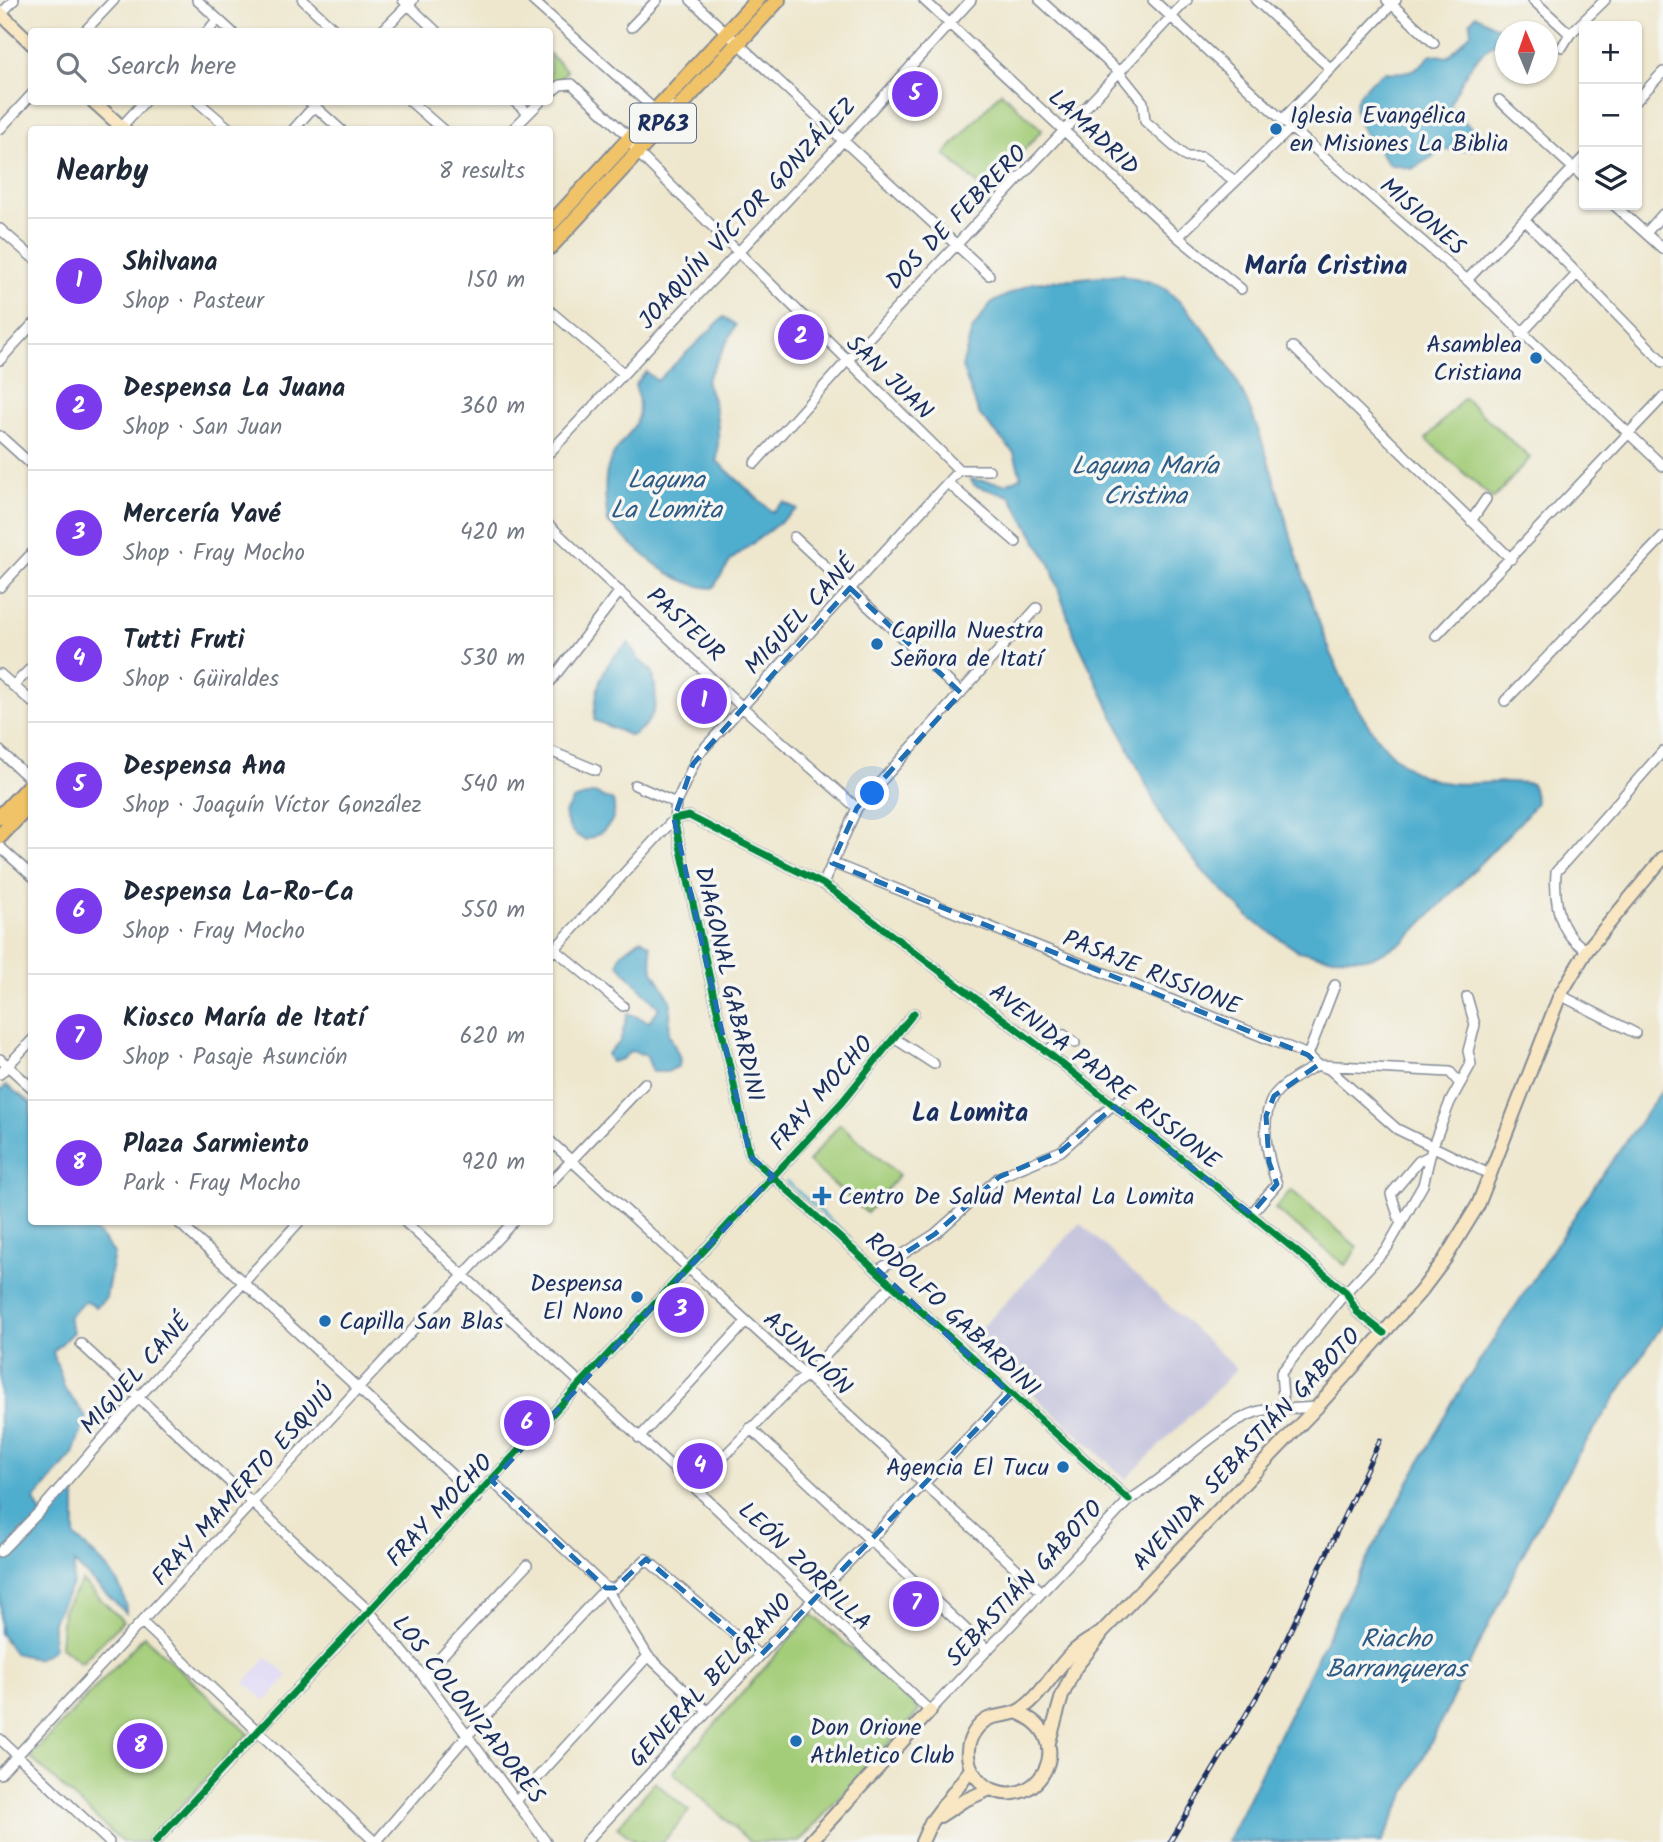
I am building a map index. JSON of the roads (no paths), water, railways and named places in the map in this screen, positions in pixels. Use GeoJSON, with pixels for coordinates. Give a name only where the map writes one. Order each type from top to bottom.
{"type":"FeatureCollection","features":[{"type":"Feature","properties":{"kind":"main road","name":"RP63"},"geometry":{"type":"LineString","coordinates":[[553,243],[633,145],[656,110],[757,0]]}},
{"type":"Feature","properties":{"kind":"main road","name":"RP63"},"geometry":{"type":"LineString","coordinates":[[553,222],[633,145],[679,106],[778,0]]}},
{"type":"Feature","properties":{"kind":"main road"},"geometry":{"type":"LineString","coordinates":[[0,14],[28,40]]}},
{"type":"Feature","properties":{"kind":"main road"},"geometry":{"type":"LineString","coordinates":[[97,105],[121,126]]}},
{"type":"Feature","properties":{"kind":"main road"},"geometry":{"type":"LineString","coordinates":[[0,817],[28,786]]}},
{"type":"Feature","properties":{"kind":"main road"},"geometry":{"type":"LineString","coordinates":[[0,836],[28,806]]}},
{"type":"Feature","properties":{"kind":"main road","name":"AVENIDA SEBASTIÁN GABOTO"},"geometry":{"type":"LineString","coordinates":[[971,1769],[969,1747],[977,1728],[988,1717],[1016,1712],[1039,1692],[1072,1652],[1101,1633],[1317,1407],[1384,1333],[1445,1259],[1478,1205],[1545,1027],[1560,995],[1587,950],[1663,858]]}},
{"type":"Feature","properties":{"kind":"main road","name":"AVENIDA SEBASTIÁN GABOTO"},"geometry":{"type":"LineString","coordinates":[[931,1822],[963,1801],[990,1789],[1016,1793],[1038,1782],[1049,1761],[1049,1742],[1062,1696],[1075,1668],[1091,1651],[1101,1633]]}},
{"type":"Feature","properties":{"kind":"main road"},"geometry":{"type":"LineString","coordinates":[[810,1842],[930,1711]]}},
{"type":"Feature","properties":{"kind":"main road"},"geometry":{"type":"LineString","coordinates":[[1016,1712],[1037,1723],[1049,1742]]}},
{"type":"Feature","properties":{"kind":"main road"},"geometry":{"type":"LineString","coordinates":[[922,1842],[931,1822],[971,1769],[990,1789]]}},
{"type":"Feature","properties":{"kind":"street"},"geometry":{"type":"LineString","coordinates":[[0,14],[14,0]]}},
{"type":"Feature","properties":{"kind":"street"},"geometry":{"type":"LineString","coordinates":[[88,28],[114,0]]}},
{"type":"Feature","properties":{"kind":"street"},"geometry":{"type":"LineString","coordinates":[[197,0],[228,28]]}},
{"type":"Feature","properties":{"kind":"street"},"geometry":{"type":"LineString","coordinates":[[303,0],[333,28]]}},
{"type":"Feature","properties":{"kind":"street"},"geometry":{"type":"LineString","coordinates":[[532,0],[656,110],[679,106]]}},
{"type":"Feature","properties":{"kind":"street"},"geometry":{"type":"LineString","coordinates":[[631,27],[657,0]]}},
{"type":"Feature","properties":{"kind":"street"},"geometry":{"type":"LineString","coordinates":[[691,0],[725,35],[740,43],[989,275]]}},
{"type":"Feature","properties":{"kind":"street","name":"LAMADRID"},"geometry":{"type":"LineString","coordinates":[[924,0],[1178,237],[1241,289]]}},
{"type":"Feature","properties":{"kind":"street","name":"JOAQUÍN VÍCTOR GONZÁLEZ"},"geometry":{"type":"LineString","coordinates":[[553,449],[622,372],[844,140],[971,0]]}},
{"type":"Feature","properties":{"kind":"street"},"geometry":{"type":"LineString","coordinates":[[1040,0],[1118,71],[1143,102],[1145,121],[1186,157],[1202,157],[1235,181]]}},
{"type":"Feature","properties":{"kind":"street","name":"MISIONES"},"geometry":{"type":"LineString","coordinates":[[1153,0],[1291,128],[1467,281],[1663,466]]}},
{"type":"Feature","properties":{"kind":"street","name":"DOS DE FEBRERO"},"geometry":{"type":"LineString","coordinates":[[755,463],[955,245],[1187,0]]}},
{"type":"Feature","properties":{"kind":"street"},"geometry":{"type":"LineString","coordinates":[[1256,0],[1331,69]]}},
{"type":"Feature","properties":{"kind":"street"},"geometry":{"type":"LineString","coordinates":[[1533,0],[1570,34]]}},
{"type":"Feature","properties":{"kind":"street"},"geometry":{"type":"LineString","coordinates":[[1562,47],[1570,34],[1605,0]]}},
{"type":"Feature","properties":{"kind":"street"},"geometry":{"type":"LineString","coordinates":[[1283,119],[1392,1],[1434,43]]}},
{"type":"Feature","properties":{"kind":"street"},"geometry":{"type":"LineString","coordinates":[[385,28],[408,2],[433,28]]}},
{"type":"Feature","properties":{"kind":"street"},"geometry":{"type":"LineString","coordinates":[[210,28],[218,19]]}},
{"type":"Feature","properties":{"kind":"street"},"geometry":{"type":"LineString","coordinates":[[1642,95],[1663,72]]}},
{"type":"Feature","properties":{"kind":"street","name":"SAN JUAN"},"geometry":{"type":"LineString","coordinates":[[553,91],[560,85],[572,85],[736,254],[959,470]]}},
{"type":"Feature","properties":{"kind":"street"},"geometry":{"type":"LineString","coordinates":[[0,129],[28,98]]}},
{"type":"Feature","properties":{"kind":"street"},"geometry":{"type":"LineString","coordinates":[[1499,100],[1579,174]]}},
{"type":"Feature","properties":{"kind":"street"},"geometry":{"type":"LineString","coordinates":[[125,126],[142,105]]}},
{"type":"Feature","properties":{"kind":"street"},"geometry":{"type":"LineString","coordinates":[[202,105],[226,126]]}},
{"type":"Feature","properties":{"kind":"street"},"geometry":{"type":"LineString","coordinates":[[296,126],[313,105]]}},
{"type":"Feature","properties":{"kind":"street"},"geometry":{"type":"LineString","coordinates":[[317,105],[337,126]]}},
{"type":"Feature","properties":{"kind":"street"},"geometry":{"type":"LineString","coordinates":[[414,105],[438,126]]}},
{"type":"Feature","properties":{"kind":"street"},"geometry":{"type":"LineString","coordinates":[[518,105],[527,113]]}},
{"type":"Feature","properties":{"kind":"street"},"geometry":{"type":"LineString","coordinates":[[516,126],[536,105]]}},
{"type":"Feature","properties":{"kind":"street"},"geometry":{"type":"LineString","coordinates":[[1178,237],[1291,128]]}},
{"type":"Feature","properties":{"kind":"street"},"geometry":{"type":"LineString","coordinates":[[1467,281],[1579,162]]}},
{"type":"Feature","properties":{"kind":"street"},"geometry":{"type":"LineString","coordinates":[[1620,210],[1663,249]]}},
{"type":"Feature","properties":{"kind":"street"},"geometry":{"type":"LineString","coordinates":[[1646,233],[1663,214]]}},
{"type":"Feature","properties":{"kind":"street"},"geometry":{"type":"LineString","coordinates":[[1525,220],[1572,265],[1576,275],[1663,362]]}},
{"type":"Feature","properties":{"kind":"street"},"geometry":{"type":"LineString","coordinates":[[0,229],[28,254]]}},
{"type":"Feature","properties":{"kind":"street"},"geometry":{"type":"LineString","coordinates":[[1521,334],[1576,275]]}},
{"type":"Feature","properties":{"kind":"street"},"geometry":{"type":"LineString","coordinates":[[553,314],[622,372]]}},
{"type":"Feature","properties":{"kind":"street"},"geometry":{"type":"LineString","coordinates":[[0,360],[28,330]]}},
{"type":"Feature","properties":{"kind":"street"},"geometry":{"type":"LineString","coordinates":[[1293,347],[1511,559]]}},
{"type":"Feature","properties":{"kind":"street"},"geometry":{"type":"LineString","coordinates":[[1436,636],[1663,397]]}},
{"type":"Feature","properties":{"kind":"street"},"geometry":{"type":"LineString","coordinates":[[0,436],[28,461]]}},
{"type":"Feature","properties":{"kind":"street"},"geometry":{"type":"LineString","coordinates":[[959,470],[989,470]]}},
{"type":"Feature","properties":{"kind":"street","name":"MIGUEL CANÉ"},"geometry":{"type":"LineString","coordinates":[[674,820],[676,803],[698,755],[959,470]]}},
{"type":"Feature","properties":{"kind":"street"},"geometry":{"type":"LineString","coordinates":[[949,484],[1016,542]]}},
{"type":"Feature","properties":{"kind":"street"},"geometry":{"type":"LineString","coordinates":[[1471,521],[1486,499]]}},
{"type":"Feature","properties":{"kind":"street","name":"PASTEUR"},"geometry":{"type":"LineString","coordinates":[[553,529],[741,706],[857,808]]}},
{"type":"Feature","properties":{"kind":"street"},"geometry":{"type":"LineString","coordinates":[[794,537],[961,693]]}},
{"type":"Feature","properties":{"kind":"street"},"geometry":{"type":"LineString","coordinates":[[1505,701],[1663,537]]}},
{"type":"Feature","properties":{"kind":"street"},"geometry":{"type":"LineString","coordinates":[[0,587],[28,557]]}},
{"type":"Feature","properties":{"kind":"street"},"geometry":{"type":"LineString","coordinates":[[553,678],[620,591]]}},
{"type":"Feature","properties":{"kind":"street"},"geometry":{"type":"LineString","coordinates":[[823,884],[857,808],[1037,608]]}},
{"type":"Feature","properties":{"kind":"street"},"geometry":{"type":"LineString","coordinates":[[13,686],[28,671]]}},
{"type":"Feature","properties":{"kind":"street"},"geometry":{"type":"LineString","coordinates":[[0,674],[28,699]]}},
{"type":"Feature","properties":{"kind":"street"},"geometry":{"type":"LineString","coordinates":[[0,751],[28,778]]}},
{"type":"Feature","properties":{"kind":"street"},"geometry":{"type":"LineString","coordinates":[[1587,950],[1567,936],[1554,897],[1556,872],[1663,751]]}},
{"type":"Feature","properties":{"kind":"street"},"geometry":{"type":"LineString","coordinates":[[553,752],[596,770]]}},
{"type":"Feature","properties":{"kind":"street"},"geometry":{"type":"LineString","coordinates":[[635,785],[676,803]]}},
{"type":"Feature","properties":{"kind":"street","name":"AVENIDA PADRE RISSIONE"},"geometry":{"type":"LineString","coordinates":[[674,820],[689,816],[823,884],[1047,1052],[1251,1214],[1346,1292],[1357,1312],[1384,1333]]}},
{"type":"Feature","properties":{"kind":"street"},"geometry":{"type":"LineString","coordinates":[[553,947],[674,820]]}},
{"type":"Feature","properties":{"kind":"street","name":"DIAGONAL GABARDINI"},"geometry":{"type":"LineString","coordinates":[[674,820],[750,1156]]}},
{"type":"Feature","properties":{"kind":"street"},"geometry":{"type":"LineString","coordinates":[[0,847],[28,872]]}},
{"type":"Feature","properties":{"kind":"street","name":"PASAJE RISSIONE"},"geometry":{"type":"LineString","coordinates":[[832,863],[1308,1055],[1318,1065],[1339,1076],[1397,1129],[1431,1152],[1491,1175]]}},
{"type":"Feature","properties":{"kind":"street"},"geometry":{"type":"LineString","coordinates":[[553,951],[623,1006]]}},
{"type":"Feature","properties":{"kind":"street"},"geometry":{"type":"LineString","coordinates":[[1308,1055],[1335,985]]}},
{"type":"Feature","properties":{"kind":"street"},"geometry":{"type":"LineString","coordinates":[[1560,995],[1635,1033]]}},
{"type":"Feature","properties":{"kind":"street"},"geometry":{"type":"LineString","coordinates":[[1284,1409],[1281,1373],[1346,1292],[1387,1248],[1423,1185],[1431,1152],[1471,1064],[1468,1051],[1475,1025],[1467,997]]}},
{"type":"Feature","properties":{"kind":"street","name":"FRAY MOCHO"},"geometry":{"type":"LineString","coordinates":[[155,1842],[477,1499],[842,1102],[914,1013]]}},
{"type":"Feature","properties":{"kind":"street"},"geometry":{"type":"LineString","coordinates":[[1047,1052],[1064,1035],[1075,1044]]}},
{"type":"Feature","properties":{"kind":"street"},"geometry":{"type":"LineString","coordinates":[[894,1038],[934,1064]]}},
{"type":"Feature","properties":{"kind":"street"},"geometry":{"type":"LineString","coordinates":[[0,1074],[28,1044]]}},
{"type":"Feature","properties":{"kind":"street"},"geometry":{"type":"LineString","coordinates":[[0,1059],[28,1084]]}},
{"type":"Feature","properties":{"kind":"street"},"geometry":{"type":"LineString","coordinates":[[1251,1214],[1277,1184],[1269,1162],[1266,1116],[1274,1096],[1318,1065],[1450,1072],[1460,1084]]}},
{"type":"Feature","properties":{"kind":"street"},"geometry":{"type":"LineString","coordinates":[[553,1180],[645,1083]]}},
{"type":"Feature","properties":{"kind":"street"},"geometry":{"type":"LineString","coordinates":[[878,1270],[935,1234],[999,1177],[1061,1151],[1114,1107],[1126,1093]]}},
{"type":"Feature","properties":{"kind":"street","name":"ASUNCIÓN"},"geometry":{"type":"LineString","coordinates":[[553,1144],[923,1486],[1042,1592]]}},
{"type":"Feature","properties":{"kind":"street"},"geometry":{"type":"LineString","coordinates":[[1401,1224],[1391,1194],[1419,1161],[1431,1152]]}},
{"type":"Feature","properties":{"kind":"street","name":"RODOLFO GABARDINI"},"geometry":{"type":"LineString","coordinates":[[750,1156],[1129,1500]]}},
{"type":"Feature","properties":{"kind":"street"},"geometry":{"type":"LineString","coordinates":[[181,1225],[477,1499]]}},
{"type":"Feature","properties":{"kind":"street","name":"MIGUEL CANÉ"},"geometry":{"type":"LineString","coordinates":[[0,1552],[41,1510],[137,1399],[296,1225]]}},
{"type":"Feature","properties":{"kind":"street","name":"LEÓN ZORRILLA"},"geometry":{"type":"LineString","coordinates":[[408,1225],[694,1487],[930,1711]]}},
{"type":"Feature","properties":{"kind":"street","name":"FRAY MAMERTO ESQUIÚ"},"geometry":{"type":"LineString","coordinates":[[0,1774],[252,1506],[510,1225]]}},
{"type":"Feature","properties":{"kind":"street"},"geometry":{"type":"LineString","coordinates":[[694,1487],[750,1428],[805,1377],[892,1285]]}},
{"type":"Feature","properties":{"kind":"street"},"geometry":{"type":"LineString","coordinates":[[639,1438],[746,1322]]}},
{"type":"Feature","properties":{"kind":"street","name":"LOS COLONIZADORES"},"geometry":{"type":"LineString","coordinates":[[81,1344],[252,1506],[370,1612],[423,1676],[546,1842]]}},
{"type":"Feature","properties":{"kind":"street","name":"GENERAL BELGRANO"},"geometry":{"type":"LineString","coordinates":[[586,1842],[813,1599],[1010,1394]]}},
{"type":"Feature","properties":{"kind":"street","name":"SEBASTIÁN GABOTO"},"geometry":{"type":"LineString","coordinates":[[930,1711],[1129,1500],[1155,1486],[1227,1429],[1257,1411],[1317,1407]]}},
{"type":"Feature","properties":{"kind":"street"},"geometry":{"type":"LineString","coordinates":[[750,1428],[988,1650]]}},
{"type":"Feature","properties":{"kind":"street"},"geometry":{"type":"LineString","coordinates":[[492,1481],[606,1588],[648,1656],[707,1712]]}},
{"type":"Feature","properties":{"kind":"street"},"geometry":{"type":"LineString","coordinates":[[143,1623],[376,1842],[466,1737],[606,1588],[615,1588],[646,1559],[760,1656]]}},
{"type":"Feature","properties":{"kind":"street"},"geometry":{"type":"LineString","coordinates":[[423,1676],[527,1565]]}},
{"type":"Feature","properties":{"kind":"street"},"geometry":{"type":"LineString","coordinates":[[516,1801],[648,1656]]}},
{"type":"Feature","properties":{"kind":"street"},"geometry":{"type":"LineString","coordinates":[[0,1739],[109,1842]]}},
{"type":"Feature","properties":{"kind":"water"},"geometry":{"type":"Polygon","coordinates":[[[1476,15],[1495,26],[1495,44],[1478,57],[1450,104],[1477,133],[1484,145],[1469,150],[1444,150],[1412,169],[1389,164],[1361,127],[1356,116],[1355,106],[1359,95],[1385,72],[1411,70],[1422,64],[1431,54],[1448,57],[1471,33],[1470,22],[1476,15]]]}},
{"type":"Feature","properties":{"kind":"water","name":"Laguna María Cristina"},"geometry":{"type":"Polygon","coordinates":[[[1120,274],[1165,289],[1193,316],[1228,366],[1254,419],[1299,563],[1339,672],[1365,719],[1394,756],[1428,778],[1441,782],[1532,784],[1536,802],[1525,817],[1404,942],[1371,958],[1328,957],[1298,951],[1251,919],[1203,871],[1165,824],[1073,632],[1050,564],[1010,496],[975,486],[970,479],[1006,484],[1021,477],[1014,453],[979,414],[962,367],[972,330],[991,303],[1032,283],[1120,274]]]}},
{"type":"Feature","properties":{"kind":"water","name":"Laguna La Lomita"},"geometry":{"type":"Polygon","coordinates":[[[724,317],[736,325],[706,381],[717,420],[717,461],[772,512],[784,502],[797,509],[731,560],[713,588],[697,585],[669,573],[608,522],[605,487],[606,474],[613,456],[636,423],[639,413],[635,385],[646,372],[657,381],[724,317]]]}},
{"type":"Feature","properties":{"kind":"water"},"geometry":{"type":"Polygon","coordinates":[[[629,643],[638,659],[652,671],[656,700],[647,723],[631,736],[594,720],[601,677],[612,659],[629,643]]]}},
{"type":"Feature","properties":{"kind":"water"},"geometry":{"type":"Polygon","coordinates":[[[594,793],[613,801],[614,815],[603,831],[585,840],[571,830],[565,813],[573,800],[594,793]]]}},
{"type":"Feature","properties":{"kind":"water"},"geometry":{"type":"Polygon","coordinates":[[[641,939],[650,945],[653,971],[671,1001],[669,1034],[680,1058],[679,1066],[667,1072],[653,1072],[646,1055],[631,1051],[622,1059],[611,1062],[607,1054],[620,1042],[628,1013],[649,1022],[659,1008],[618,964],[621,954],[641,939]]]}},
{"type":"Feature","properties":{"kind":"water"},"geometry":{"type":"Polygon","coordinates":[[[6,1085],[28,1101],[28,1225],[91,1225],[114,1253],[106,1298],[96,1307],[85,1301],[68,1317],[73,1332],[53,1352],[65,1389],[86,1417],[73,1454],[34,1500],[43,1518],[75,1490],[75,1537],[101,1561],[116,1580],[125,1601],[126,1613],[74,1563],[73,1583],[53,1621],[53,1650],[37,1659],[14,1653],[0,1633],[0,1566],[4,1561],[0,1558],[0,1092],[6,1085]]]}},
{"type":"Feature","properties":{"kind":"water","name":"Riacho Barranqueras"},"geometry":{"type":"Polygon","coordinates":[[[1663,1089],[1663,1324],[1577,1456],[1530,1540],[1382,1842],[1227,1842],[1346,1598],[1452,1403],[1595,1185],[1663,1089]]]}},
{"type":"Feature","properties":{"kind":"waterway"},"geometry":{"type":"LineString","coordinates":[[786,1181],[850,1238]]}},
{"type":"Feature","properties":{"kind":"railway"},"geometry":{"type":"LineString","coordinates":[[1170,1842],[1269,1676],[1380,1440]]}},
{"type":"Feature","properties":{"kind":"place","name":"Despensa Ana"},"geometry":{"type":"Point","coordinates":[915,94]}},
{"type":"Feature","properties":{"kind":"place","name":"Iglesia Evangélica en Misiones La Biblia"},"geometry":{"type":"Point","coordinates":[1276,129]}},
{"type":"Feature","properties":{"kind":"place","name":"Despensa La Juana"},"geometry":{"type":"Point","coordinates":[801,337]}},
{"type":"Feature","properties":{"kind":"place","name":"Asamblea Cristiana"},"geometry":{"type":"Point","coordinates":[1536,358]}},
{"type":"Feature","properties":{"kind":"place","name":"Capilla Nuestra Señora de Itatí"},"geometry":{"type":"Point","coordinates":[877,644]}},
{"type":"Feature","properties":{"kind":"place","name":"Shilvana"},"geometry":{"type":"Point","coordinates":[704,701]}},
{"type":"Feature","properties":{"kind":"place","name":"Centro De Salud Mental La Lomita"},"geometry":{"type":"Point","coordinates":[822,1196]}},
{"type":"Feature","properties":{"kind":"place","name":"Despensa El Nono"},"geometry":{"type":"Point","coordinates":[637,1297]}},
{"type":"Feature","properties":{"kind":"place","name":"Mercería Yavé"},"geometry":{"type":"Point","coordinates":[681,1310]}},
{"type":"Feature","properties":{"kind":"place","name":"Capilla San Blas"},"geometry":{"type":"Point","coordinates":[325,1321]}},
{"type":"Feature","properties":{"kind":"place","name":"Despensa La-Ro-Ca"},"geometry":{"type":"Point","coordinates":[527,1423]}},
{"type":"Feature","properties":{"kind":"place","name":"Tutti Fruti"},"geometry":{"type":"Point","coordinates":[700,1466]}},
{"type":"Feature","properties":{"kind":"place","name":"Agencia El Tucu"},"geometry":{"type":"Point","coordinates":[1063,1467]}},
{"type":"Feature","properties":{"kind":"place","name":"Kiosco María de Itatí"},"geometry":{"type":"Point","coordinates":[916,1604]}},
{"type":"Feature","properties":{"kind":"place","name":"Don Orione Athletico Club"},"geometry":{"type":"Point","coordinates":[796,1741]}},
{"type":"Feature","properties":{"kind":"place","name":"Plaza Sarmiento"},"geometry":{"type":"Point","coordinates":[140,1746]}},
{"type":"Feature","properties":{"kind":"district","name":"María Cristina"},"geometry":{"type":"Point","coordinates":[1326,265]}},
{"type":"Feature","properties":{"kind":"district","name":"La Lomita"},"geometry":{"type":"Point","coordinates":[970,1112]}}]}
